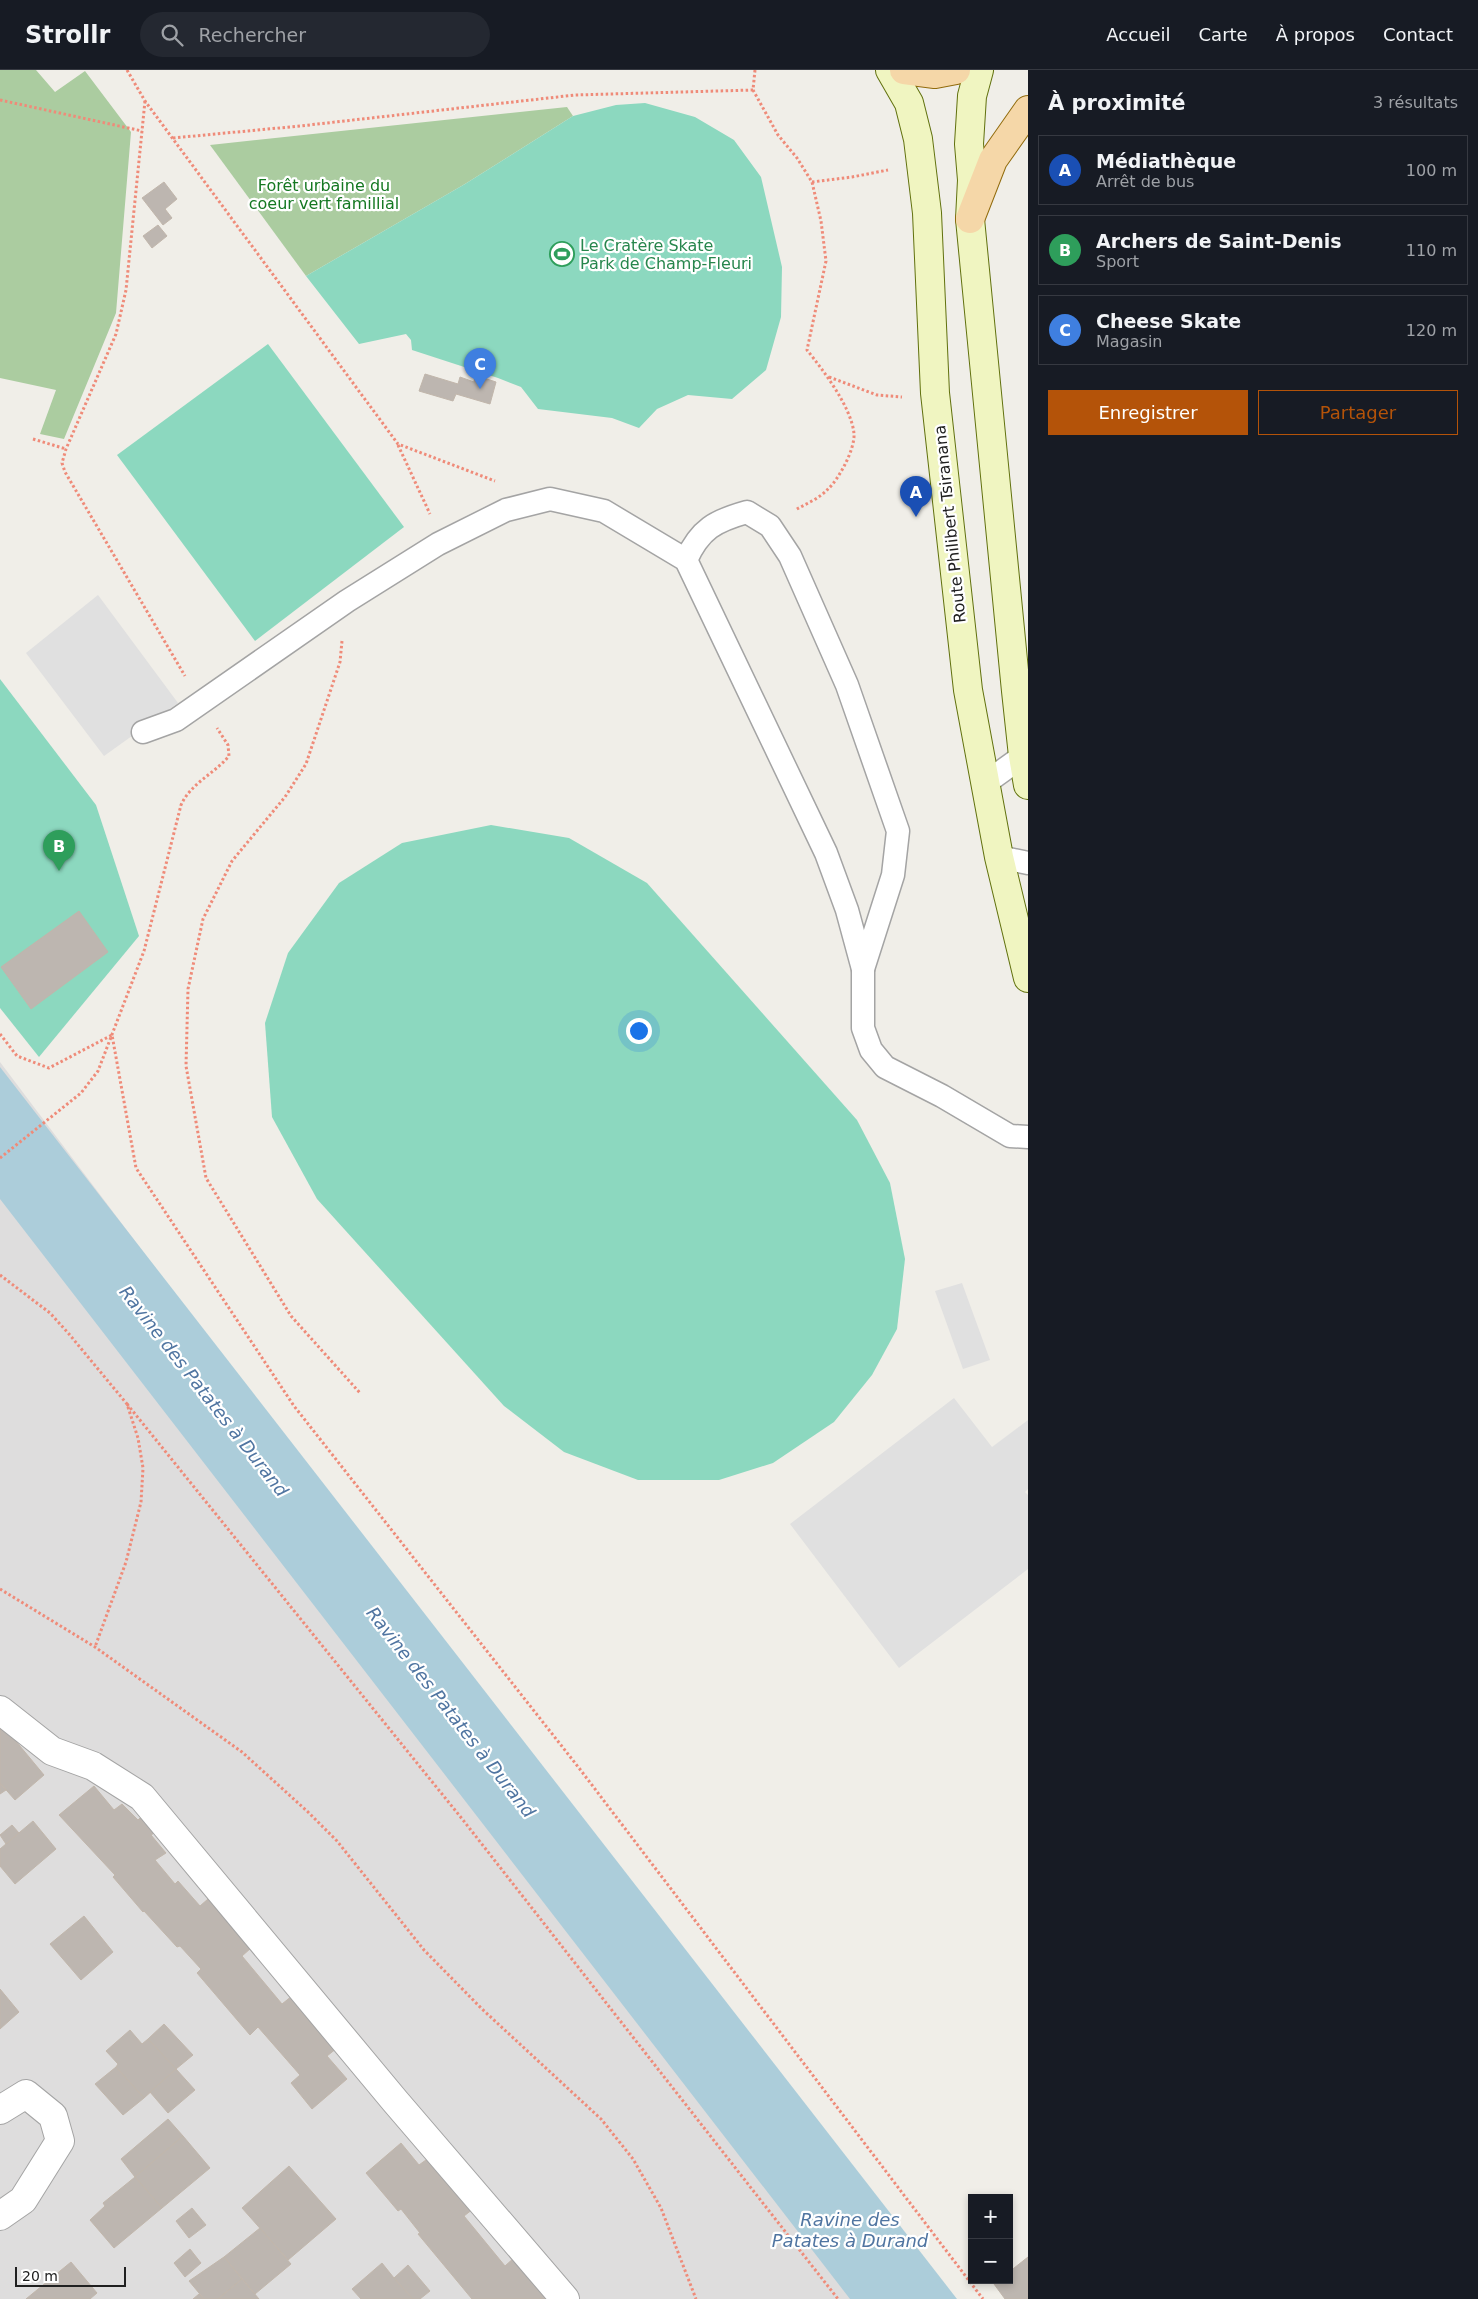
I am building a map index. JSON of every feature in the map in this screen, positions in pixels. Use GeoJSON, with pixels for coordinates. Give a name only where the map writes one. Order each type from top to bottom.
{"type":"FeatureCollection","features":[{"type":"Feature","properties":{"kind":"main road","name":"Route Philibert Tsiranana"},"geometry":{"type":"LineString","coordinates":[[890,70],[909,103],[918,139],[927,213],[935,393],[968,690],[999,857],[1028,978]]}},
{"type":"Feature","properties":{"kind":"main road"},"geometry":{"type":"LineString","coordinates":[[904,70],[935,74],[956,70]]}},
{"type":"Feature","properties":{"kind":"main road"},"geometry":{"type":"LineString","coordinates":[[979,70],[972,96],[968,144],[972,180],[970,219],[1028,785]]}},
{"type":"Feature","properties":{"kind":"main road"},"geometry":{"type":"LineString","coordinates":[[970,219],[993,160],[1028,110]]}},
{"type":"Feature","properties":{"kind":"street"},"geometry":{"type":"LineString","coordinates":[[0,1710],[52,1751],[93,1766],[142,1797],[395,2101],[565,2299]]}},
{"type":"Feature","properties":{"kind":"street"},"geometry":{"type":"LineString","coordinates":[[0,2110],[26,2094],[53,2116],[60,2141],[23,2200],[0,2216]]}},
{"type":"Feature","properties":{"kind":"lane"},"geometry":{"type":"LineString","coordinates":[[143,732],[176,720],[347,601],[438,544],[506,510],[550,499],[604,511],[686,560],[826,853],[847,910],[863,969],[863,1028],[871,1050],[885,1067],[942,1096],[1010,1136],[1028,1137]]}},
{"type":"Feature","properties":{"kind":"lane"},"geometry":{"type":"LineString","coordinates":[[686,560],[694,542],[724,518],[747,512],[770,526],[790,556],[847,685],[898,832],[893,875],[863,969]]}},
{"type":"Feature","properties":{"kind":"lane"},"geometry":{"type":"LineString","coordinates":[[984,784],[1025,756]]}},
{"type":"Feature","properties":{"kind":"lane"},"geometry":{"type":"LineString","coordinates":[[999,857],[1028,863]]}},
{"type":"Feature","properties":{"kind":"path"},"geometry":{"type":"LineString","coordinates":[[127,70],[145,101],[398,444],[430,514],[438,544]]}},
{"type":"Feature","properties":{"kind":"path"},"geometry":{"type":"LineString","coordinates":[[755,70],[753,90],[778,135],[797,158],[812,182],[821,221],[826,262],[807,350],[828,377],[848,416],[854,434],[846,464],[828,489],[770,526]]}},
{"type":"Feature","properties":{"kind":"path"},"geometry":{"type":"LineString","coordinates":[[172,138],[300,126],[575,95],[753,90]]}},
{"type":"Feature","properties":{"kind":"path"},"geometry":{"type":"LineString","coordinates":[[0,100],[142,132]]}},
{"type":"Feature","properties":{"kind":"path"},"geometry":{"type":"LineString","coordinates":[[0,1158],[81,1093],[98,1070],[144,951],[181,805],[190,790],[229,756],[228,745],[201,703],[65,472],[62,463],[66,449],[116,334],[126,290],[145,101]]}},
{"type":"Feature","properties":{"kind":"path"},"geometry":{"type":"LineString","coordinates":[[812,182],[852,177],[921,163]]}},
{"type":"Feature","properties":{"kind":"path"},"geometry":{"type":"LineString","coordinates":[[828,377],[877,395],[898,397],[935,393]]}},
{"type":"Feature","properties":{"kind":"path"},"geometry":{"type":"LineString","coordinates":[[33,439],[66,449]]}},
{"type":"Feature","properties":{"kind":"path"},"geometry":{"type":"LineString","coordinates":[[398,444],[472,474],[498,482]]}},
{"type":"Feature","properties":{"kind":"path"},"geometry":{"type":"LineString","coordinates":[[347,601],[340,662],[306,764],[285,797],[232,861],[203,920],[188,989],[186,1066],[206,1178],[291,1316],[360,1393]]}},
{"type":"Feature","properties":{"kind":"path"},"geometry":{"type":"LineString","coordinates":[[0,1034],[17,1056],[48,1068],[112,1036]]}},
{"type":"Feature","properties":{"kind":"path"},"geometry":{"type":"LineString","coordinates":[[112,1036],[136,1168],[294,1406],[585,1776],[983,2299]]}},
{"type":"Feature","properties":{"kind":"path"},"geometry":{"type":"LineString","coordinates":[[0,1275],[50,1313],[127,1404],[463,1820],[838,2299]]}},
{"type":"Feature","properties":{"kind":"path"},"geometry":{"type":"LineString","coordinates":[[95,1647],[126,1562],[141,1502],[143,1468],[138,1438],[127,1404]]}},
{"type":"Feature","properties":{"kind":"path"},"geometry":{"type":"LineString","coordinates":[[0,1589],[95,1647],[242,1752],[287,1791],[337,1841],[424,1950],[454,1981],[600,2119],[633,2159],[661,2208],[696,2299]]}},
{"type":"Feature","properties":{"kind":"shaded area"},"geometry":{"type":"Polygon","coordinates":[[[98,595],[178,703],[104,756],[26,653],[98,595]]]}},
{"type":"Feature","properties":{"kind":"shaded area"},"geometry":{"type":"Polygon","coordinates":[[[0,1062],[933,2299],[0,2299],[0,1062]]]}},
{"type":"Feature","properties":{"kind":"shaded area"},"geometry":{"type":"Polygon","coordinates":[[[962,1283],[990,1360],[963,1369],[935,1291],[962,1283]]]}},
{"type":"Feature","properties":{"kind":"shaded area"},"geometry":{"type":"Polygon","coordinates":[[[954,1398],[992,1447],[1028,1420],[1028,1489],[1025,1492],[1028,1495],[1028,1569],[899,1668],[790,1524],[954,1398]]]}},
{"type":"Feature","properties":{"kind":"green space"},"geometry":{"type":"Polygon","coordinates":[[[0,70],[36,70],[55,92],[85,71],[131,132],[116,313],[64,439],[40,434],[56,390],[0,378],[0,70]]]}},
{"type":"Feature","properties":{"kind":"green space","name":"Le Cratère Skate Park de Champ-Fleuri"},"geometry":{"type":"Polygon","coordinates":[[[645,103],[695,117],[734,140],[761,177],[782,267],[781,317],[766,370],[732,399],[688,395],[657,409],[639,428],[612,418],[538,409],[521,387],[412,350],[411,340],[406,334],[359,344],[306,276],[465,184],[573,116],[616,105],[645,103]]]}},
{"type":"Feature","properties":{"kind":"green space","name":"Forêt urbaine du coeur vert famillial"},"geometry":{"type":"Polygon","coordinates":[[[567,107],[573,116],[465,184],[306,276],[210,145],[567,107]]]}},
{"type":"Feature","properties":{"kind":"green space"},"geometry":{"type":"Polygon","coordinates":[[[268,344],[404,527],[255,641],[117,455],[268,344]]]}},
{"type":"Feature","properties":{"kind":"green space"},"geometry":{"type":"Polygon","coordinates":[[[0,679],[96,805],[139,936],[39,1057],[0,1008],[0,679]]]}},
{"type":"Feature","properties":{"kind":"green space"},"geometry":{"type":"Polygon","coordinates":[[[491,825],[569,838],[647,883],[857,1120],[890,1183],[905,1259],[897,1329],[872,1375],[834,1422],[773,1463],[719,1480],[638,1480],[564,1452],[504,1406],[317,1199],[272,1117],[265,1023],[288,953],[339,883],[402,843],[491,825]]]}},
{"type":"Feature","properties":{"kind":"water","name":"Ravine des Patates à Durand"},"geometry":{"type":"Polygon","coordinates":[[[0,1067],[957,2299],[850,2299],[0,1199],[0,1067]]]}},
{"type":"Feature","properties":{"kind":"building"},"geometry":{"type":"Polygon","coordinates":[[[164,182],[177,199],[165,209],[172,218],[163,225],[142,198],[164,182]]]}},
{"type":"Feature","properties":{"kind":"building"},"geometry":{"type":"Polygon","coordinates":[[[158,225],[167,236],[152,248],[143,236],[158,225]]]}},
{"type":"Feature","properties":{"kind":"building"},"geometry":{"type":"Polygon","coordinates":[[[425,374],[458,384],[460,377],[474,382],[475,375],[496,382],[490,404],[456,394],[453,401],[419,391],[425,374]]]}},
{"type":"Feature","properties":{"kind":"building"},"geometry":{"type":"Polygon","coordinates":[[[79,911],[108,952],[31,1009],[1,967],[79,911]]]}},
{"type":"Feature","properties":{"kind":"building"},"geometry":{"type":"Polygon","coordinates":[[[0,1722],[44,1775],[15,1800],[0,1783],[0,1722]]]}},
{"type":"Feature","properties":{"kind":"building"},"geometry":{"type":"Polygon","coordinates":[[[0,1783],[6,1790],[0,1794],[0,1783]]]}},
{"type":"Feature","properties":{"kind":"building"},"geometry":{"type":"Polygon","coordinates":[[[94,1786],[114,1810],[122,1804],[138,1820],[141,1817],[154,1833],[151,1835],[166,1853],[155,1860],[175,1884],[178,1881],[200,1906],[208,1899],[223,1916],[226,1914],[251,1948],[242,1956],[282,2004],[292,1996],[337,2048],[327,2056],[347,2079],[312,2109],[291,2083],[300,2075],[258,2027],[250,2035],[197,1973],[201,1969],[180,1946],[177,1947],[143,1912],[113,1877],[115,1875],[59,1815],[94,1786]]]}},
{"type":"Feature","properties":{"kind":"building"},"geometry":{"type":"Polygon","coordinates":[[[33,1821],[56,1849],[15,1884],[0,1866],[0,1849],[33,1821]]]}},
{"type":"Feature","properties":{"kind":"building"},"geometry":{"type":"Polygon","coordinates":[[[12,1825],[19,1833],[6,1844],[0,1835],[12,1825]]]}},
{"type":"Feature","properties":{"kind":"building"},"geometry":{"type":"Polygon","coordinates":[[[84,1916],[113,1952],[81,1980],[50,1944],[84,1916]]]}},
{"type":"Feature","properties":{"kind":"building"},"geometry":{"type":"Polygon","coordinates":[[[0,1989],[19,2012],[0,2029],[0,1989]]]}},
{"type":"Feature","properties":{"kind":"building"},"geometry":{"type":"Polygon","coordinates":[[[164,2024],[193,2055],[176,2069],[148,2039],[164,2024]]]}},
{"type":"Feature","properties":{"kind":"building"},"geometry":{"type":"Polygon","coordinates":[[[130,2030],[142,2044],[148,2039],[176,2069],[144,2098],[116,2067],[118,2064],[106,2051],[130,2030]]]}},
{"type":"Feature","properties":{"kind":"building"},"geometry":{"type":"Polygon","coordinates":[[[116,2067],[144,2098],[123,2115],[95,2084],[116,2067]]]}},
{"type":"Feature","properties":{"kind":"building"},"geometry":{"type":"Polygon","coordinates":[[[176,2069],[195,2090],[168,2113],[150,2092],[176,2069]]]}},
{"type":"Feature","properties":{"kind":"building"},"geometry":{"type":"Polygon","coordinates":[[[168,2119],[183,2136],[135,2177],[121,2159],[168,2119]]]}},
{"type":"Feature","properties":{"kind":"building"},"geometry":{"type":"Polygon","coordinates":[[[183,2136],[210,2168],[162,2208],[135,2177],[183,2136]]]}},
{"type":"Feature","properties":{"kind":"building"},"geometry":{"type":"Polygon","coordinates":[[[401,2143],[419,2165],[430,2157],[473,2209],[464,2216],[505,2266],[515,2257],[551,2299],[472,2299],[418,2234],[420,2233],[401,2209],[398,2211],[366,2173],[401,2143]]]}},
{"type":"Feature","properties":{"kind":"building"},"geometry":{"type":"Polygon","coordinates":[[[289,2166],[336,2219],[288,2260],[242,2208],[289,2166]]]}},
{"type":"Feature","properties":{"kind":"building"},"geometry":{"type":"Polygon","coordinates":[[[135,2177],[162,2208],[114,2248],[90,2220],[105,2206],[103,2203],[135,2177]]]}},
{"type":"Feature","properties":{"kind":"building"},"geometry":{"type":"Polygon","coordinates":[[[192,2208],[206,2225],[189,2238],[176,2221],[192,2208]]]}},
{"type":"Feature","properties":{"kind":"building"},"geometry":{"type":"Polygon","coordinates":[[[260,2228],[291,2264],[255,2294],[224,2257],[260,2228]]]}},
{"type":"Feature","properties":{"kind":"building"},"geometry":{"type":"Polygon","coordinates":[[[190,2249],[201,2263],[185,2277],[174,2263],[190,2249]]]}},
{"type":"Feature","properties":{"kind":"building"},"geometry":{"type":"Polygon","coordinates":[[[224,2257],[242,2279],[218,2299],[204,2299],[189,2281],[224,2257]]]}},
{"type":"Feature","properties":{"kind":"building"},"geometry":{"type":"Polygon","coordinates":[[[1028,2257],[1028,2299],[1005,2299],[994,2284],[1013,2284],[1013,2269],[1028,2257]]]}},
{"type":"Feature","properties":{"kind":"building"},"geometry":{"type":"Polygon","coordinates":[[[71,2262],[97,2293],[90,2299],[26,2299],[71,2262]]]}},
{"type":"Feature","properties":{"kind":"building"},"geometry":{"type":"Polygon","coordinates":[[[382,2263],[413,2299],[361,2299],[352,2289],[382,2263]]]}},
{"type":"Feature","properties":{"kind":"building"},"geometry":{"type":"Polygon","coordinates":[[[408,2265],[430,2291],[420,2299],[413,2299],[394,2278],[408,2265]]]}},
{"type":"Feature","properties":{"kind":"building"},"geometry":{"type":"Polygon","coordinates":[[[242,2279],[259,2299],[218,2299],[242,2279]]]}},
{"type":"Feature","properties":{"kind":"building"},"geometry":{"type":"Polygon","coordinates":[[[199,2294],[204,2299],[193,2299],[199,2294]]]}},
{"type":"Feature","properties":{"kind":"place","name":"Le Cratère Skate Park de Champ-Fleuri"},"geometry":{"type":"Point","coordinates":[562,254]}},
{"type":"Feature","properties":{"kind":"place","name":"Cheese Skate"},"geometry":{"type":"Point","coordinates":[480,389]}},
{"type":"Feature","properties":{"kind":"place","name":"Médiathèque"},"geometry":{"type":"Point","coordinates":[916,517]}},
{"type":"Feature","properties":{"kind":"place","name":"Archers de Saint-Denis"},"geometry":{"type":"Point","coordinates":[59,871]}}]}
